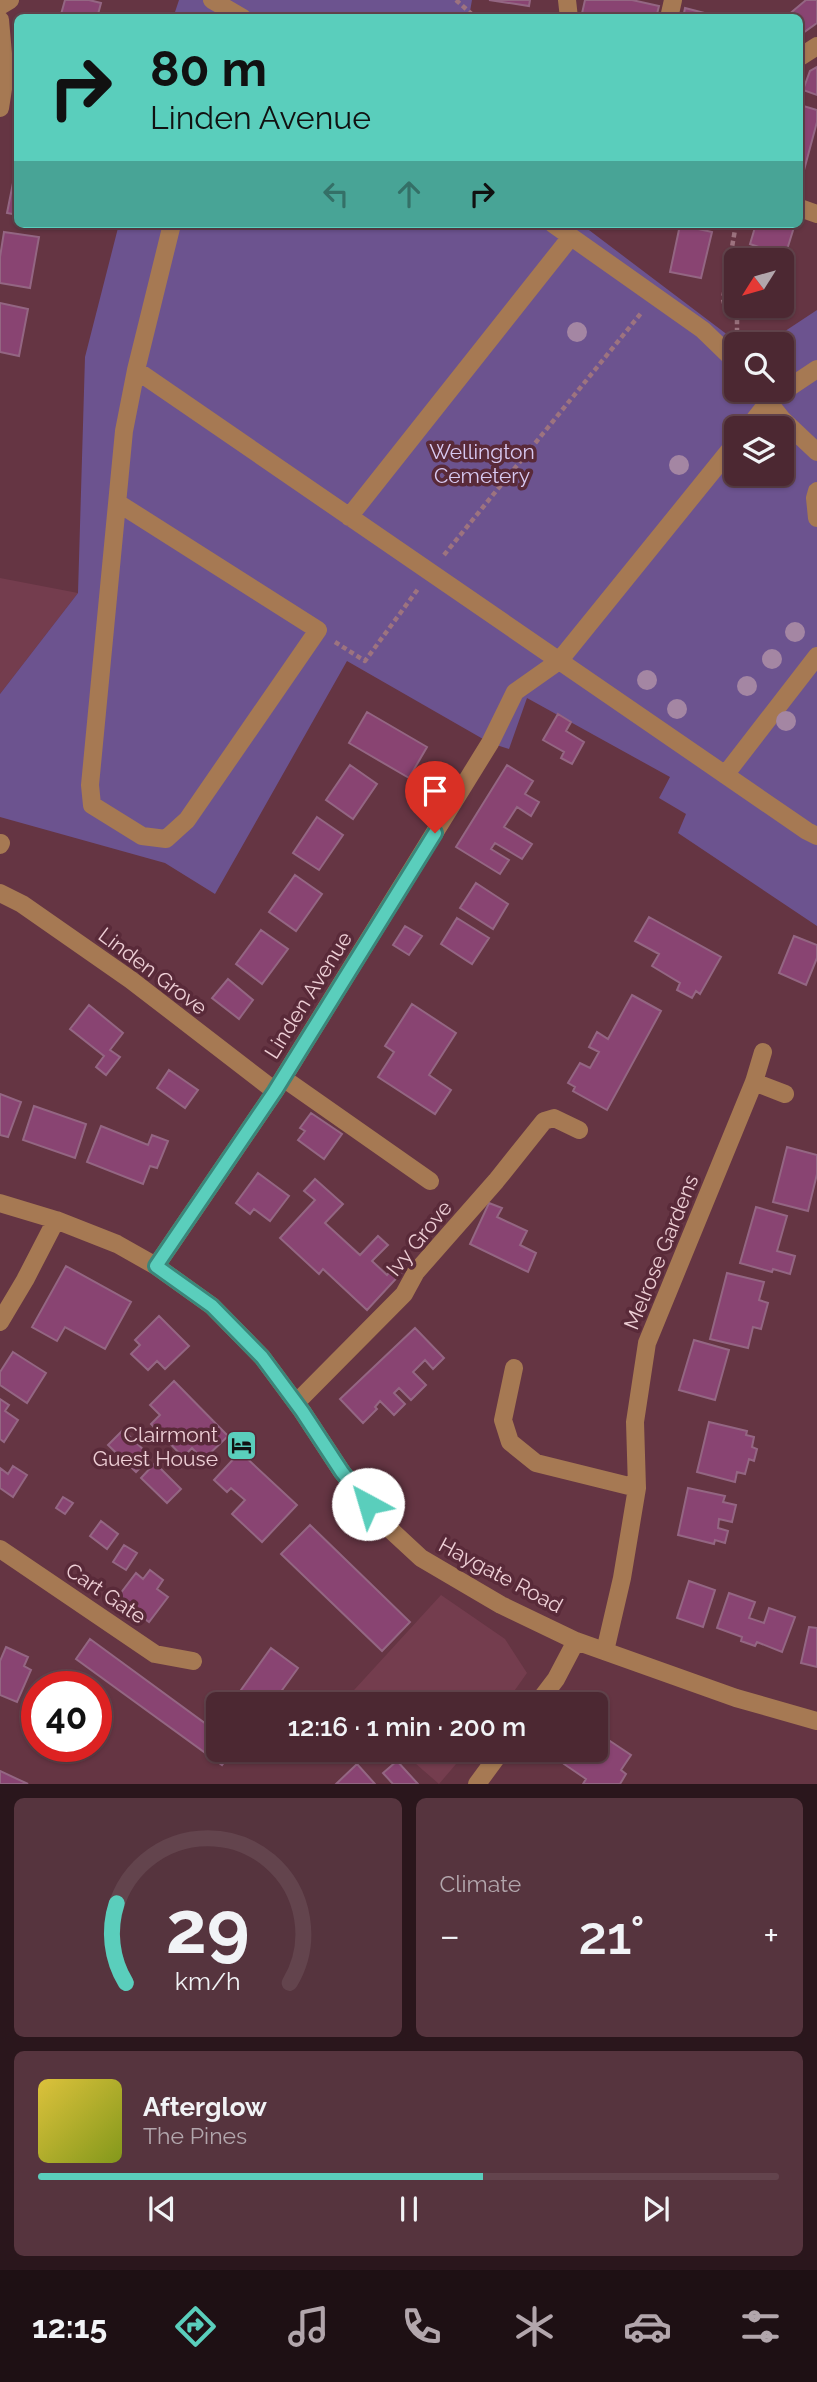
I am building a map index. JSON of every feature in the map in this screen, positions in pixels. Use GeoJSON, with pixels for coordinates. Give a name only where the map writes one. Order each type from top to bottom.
{"type":"FeatureCollection","features":[{"type":"Feature","properties":{"kind":"street"},"geometry":{"type":"LineString","coordinates":[[0,6],[9,0]]}},
{"type":"Feature","properties":{"kind":"street"},"geometry":{"type":"LineString","coordinates":[[0,20],[5,76],[0,108]]}},
{"type":"Feature","properties":{"kind":"street"},"geometry":{"type":"LineString","coordinates":[[118,503],[318,630],[187,820],[166,839],[142,836],[106,816],[92,805],[90,785],[124,431],[135,370],[171,228]]}},
{"type":"Feature","properties":{"kind":"street"},"geometry":{"type":"LineString","coordinates":[[558,228],[656,295],[703,330],[724,350]]}},
{"type":"Feature","properties":{"kind":"street"},"geometry":{"type":"LineString","coordinates":[[349,517],[570,238]]}},
{"type":"Feature","properties":{"kind":"street"},"geometry":{"type":"LineString","coordinates":[[794,381],[817,369]]}},
{"type":"Feature","properties":{"kind":"street"},"geometry":{"type":"LineString","coordinates":[[135,370],[807,831],[817,835]]}},
{"type":"Feature","properties":{"kind":"street"},"geometry":{"type":"LineString","coordinates":[[769,402],[782,419],[817,452]]}},
{"type":"Feature","properties":{"kind":"street","name":"Linden Avenue"},"geometry":{"type":"LineString","coordinates":[[156,1266],[279,1085],[490,743],[515,692],[559,661],[724,457]]}},
{"type":"Feature","properties":{"kind":"street"},"geometry":{"type":"LineString","coordinates":[[817,491],[817,518]]}},
{"type":"Feature","properties":{"kind":"street"},"geometry":{"type":"LineString","coordinates":[[725,775],[817,656]]}},
{"type":"Feature","properties":{"kind":"street","name":"Linden Grove"},"geometry":{"type":"LineString","coordinates":[[0,893],[22,904],[279,1085],[430,1181]]}},
{"type":"Feature","properties":{"kind":"street","name":"Melrose Gardens"},"geometry":{"type":"LineString","coordinates":[[605,1651],[622,1578],[637,1488],[635,1422],[647,1343],[754,1082],[763,1052]]}},
{"type":"Feature","properties":{"kind":"street"},"geometry":{"type":"LineString","coordinates":[[754,1082],[785,1094]]}},
{"type":"Feature","properties":{"kind":"street","name":"Ivy Grove"},"geometry":{"type":"LineString","coordinates":[[296,1403],[404,1294],[416,1272],[496,1181],[544,1121],[554,1118],[579,1130]]}},
{"type":"Feature","properties":{"kind":"street","name":"Haygate Road"},"geometry":{"type":"LineString","coordinates":[[0,1203],[56,1220],[117,1244],[156,1266],[212,1306],[262,1357],[349,1482],[381,1521],[421,1558],[501,1605],[576,1641],[736,1698],[817,1721]]}},
{"type":"Feature","properties":{"kind":"street"},"geometry":{"type":"LineString","coordinates":[[0,1322],[56,1220]]}},
{"type":"Feature","properties":{"kind":"street"},"geometry":{"type":"LineString","coordinates":[[514,1368],[503,1420],[510,1442],[536,1463],[637,1488]]}},
{"type":"Feature","properties":{"kind":"street","name":"Cart Gate"},"geometry":{"type":"LineString","coordinates":[[0,1549],[155,1654],[193,1661]]}},
{"type":"Feature","properties":{"kind":"street"},"geometry":{"type":"LineString","coordinates":[[546,1692],[576,1641]]}},
{"type":"Feature","properties":{"kind":"street"},"geometry":{"type":"LineString","coordinates":[[477,1783],[493,1762]]}},
{"type":"Feature","properties":{"kind":"path"},"geometry":{"type":"LineString","coordinates":[[456,0],[472,14]]}},
{"type":"Feature","properties":{"kind":"path"},"geometry":{"type":"LineString","coordinates":[[735,228],[723,299],[726,311],[737,320],[737,332]]}},
{"type":"Feature","properties":{"kind":"path"},"geometry":{"type":"LineString","coordinates":[[318,630],[365,661],[430,572],[656,295]]}},
{"type":"Feature","properties":{"kind":"shaded area"},"geometry":{"type":"Polygon","coordinates":[[[0,578],[78,593],[0,694],[0,578]]]}},
{"type":"Feature","properties":{"kind":"shaded area"},"geometry":{"type":"Polygon","coordinates":[[[441,1595],[505,1639],[527,1673],[514,1692],[352,1692],[441,1595]]]}},
{"type":"Feature","properties":{"kind":"shaded area"},"geometry":{"type":"Polygon","coordinates":[[[414,1762],[458,1762],[439,1784],[414,1762]]]}},
{"type":"Feature","properties":{"kind":"green space"},"geometry":{"type":"Polygon","coordinates":[[[179,0],[472,0],[470,14],[174,14],[179,0]]]}},
{"type":"Feature","properties":{"kind":"green space","name":"Wellington Cemetery"},"geometry":{"type":"Polygon","coordinates":[[[118,228],[586,228],[724,332],[724,402],[794,402],[794,332],[784,332],[817,310],[817,926],[678,833],[686,814],[659,798],[670,777],[527,698],[509,749],[490,743],[347,661],[215,894],[165,863],[0,817],[0,694],[78,593],[85,357],[118,228]]]}},
{"type":"Feature","properties":{"kind":"building"},"geometry":{"type":"Polygon","coordinates":[[[65,0],[101,3],[98,14],[61,14],[65,0]]]}},
{"type":"Feature","properties":{"kind":"building"},"geometry":{"type":"Polygon","coordinates":[[[489,0],[530,0],[529,6],[489,0]]]}},
{"type":"Feature","properties":{"kind":"building"},"geometry":{"type":"Polygon","coordinates":[[[585,0],[632,0],[659,6],[657,14],[582,14],[585,0]]]}},
{"type":"Feature","properties":{"kind":"building"},"geometry":{"type":"Polygon","coordinates":[[[806,0],[817,0],[817,23],[803,33],[803,14],[789,14],[806,0]]]}},
{"type":"Feature","properties":{"kind":"building"},"geometry":{"type":"Polygon","coordinates":[[[685,8],[708,14],[684,14],[685,8]]]}},
{"type":"Feature","properties":{"kind":"building"},"geometry":{"type":"Polygon","coordinates":[[[817,67],[817,95],[803,90],[810,71],[817,67]]]}},
{"type":"Feature","properties":{"kind":"building"},"geometry":{"type":"Polygon","coordinates":[[[803,106],[817,110],[817,122],[803,174],[803,106]]]}},
{"type":"Feature","properties":{"kind":"building"},"geometry":{"type":"Polygon","coordinates":[[[14,178],[14,214],[7,213],[14,178]]]}},
{"type":"Feature","properties":{"kind":"building"},"geometry":{"type":"Polygon","coordinates":[[[679,228],[712,232],[701,278],[670,272],[679,228]]]}},
{"type":"Feature","properties":{"kind":"building"},"geometry":{"type":"Polygon","coordinates":[[[755,228],[794,228],[788,248],[762,248],[750,244],[755,228]]]}},
{"type":"Feature","properties":{"kind":"building"},"geometry":{"type":"Polygon","coordinates":[[[4,232],[39,237],[30,288],[0,283],[4,232]]]}},
{"type":"Feature","properties":{"kind":"building"},"geometry":{"type":"Polygon","coordinates":[[[0,303],[28,309],[19,356],[0,352],[0,303]]]}},
{"type":"Feature","properties":{"kind":"building"},"geometry":{"type":"Polygon","coordinates":[[[367,712],[427,747],[409,778],[349,743],[367,712]]]}},
{"type":"Feature","properties":{"kind":"building"},"geometry":{"type":"Polygon","coordinates":[[[558,714],[571,722],[566,731],[584,742],[572,764],[561,758],[564,752],[543,740],[558,714]]]}},
{"type":"Feature","properties":{"kind":"building"},"geometry":{"type":"Polygon","coordinates":[[[350,765],[377,784],[353,819],[326,800],[350,765]]]}},
{"type":"Feature","properties":{"kind":"building"},"geometry":{"type":"Polygon","coordinates":[[[507,765],[533,781],[525,794],[539,802],[531,816],[517,807],[504,827],[532,844],[522,859],[495,843],[491,849],[509,860],[500,874],[456,847],[507,765]]]}},
{"type":"Feature","properties":{"kind":"building"},"geometry":{"type":"Polygon","coordinates":[[[317,817],[343,835],[319,870],[293,853],[317,817]]]}},
{"type":"Feature","properties":{"kind":"building"},"geometry":{"type":"Polygon","coordinates":[[[295,875],[322,894],[296,931],[269,912],[295,875]]]}},
{"type":"Feature","properties":{"kind":"building"},"geometry":{"type":"Polygon","coordinates":[[[476,883],[508,904],[493,929],[460,908],[476,883]]]}},
{"type":"Feature","properties":{"kind":"building"},"geometry":{"type":"Polygon","coordinates":[[[649,917],[721,957],[700,994],[696,991],[692,998],[677,990],[680,983],[652,966],[659,954],[635,941],[649,917]]]}},
{"type":"Feature","properties":{"kind":"building"},"geometry":{"type":"Polygon","coordinates":[[[457,918],[489,938],[472,964],[441,944],[457,918]]]}},
{"type":"Feature","properties":{"kind":"building"},"geometry":{"type":"Polygon","coordinates":[[[405,926],[422,936],[409,955],[393,945],[405,926]]]}},
{"type":"Feature","properties":{"kind":"building"},"geometry":{"type":"Polygon","coordinates":[[[261,930],[288,949],[262,984],[236,964],[261,930]]]}},
{"type":"Feature","properties":{"kind":"building"},"geometry":{"type":"Polygon","coordinates":[[[794,936],[817,945],[817,958],[806,985],[779,973],[794,936]]]}},
{"type":"Feature","properties":{"kind":"building"},"geometry":{"type":"Polygon","coordinates":[[[228,979],[253,1000],[239,1019],[212,998],[228,979]]]}},
{"type":"Feature","properties":{"kind":"building"},"geometry":{"type":"Polygon","coordinates":[[[632,995],[661,1011],[607,1110],[573,1091],[575,1087],[568,1083],[580,1063],[590,1068],[599,1052],[589,1047],[597,1032],[608,1039],[632,995]]]}},
{"type":"Feature","properties":{"kind":"building"},"geometry":{"type":"Polygon","coordinates":[[[412,1004],[456,1033],[429,1075],[451,1090],[435,1114],[378,1077],[394,1052],[385,1046],[412,1004]]]}},
{"type":"Feature","properties":{"kind":"building"},"geometry":{"type":"Polygon","coordinates":[[[89,1005],[123,1033],[110,1050],[120,1057],[106,1075],[96,1067],[104,1056],[70,1029],[89,1005]]]}},
{"type":"Feature","properties":{"kind":"building"},"geometry":{"type":"Polygon","coordinates":[[[169,1070],[198,1090],[185,1108],[157,1088],[169,1070]]]}},
{"type":"Feature","properties":{"kind":"building"},"geometry":{"type":"Polygon","coordinates":[[[0,1094],[21,1102],[8,1137],[0,1135],[0,1094]]]}},
{"type":"Feature","properties":{"kind":"building"},"geometry":{"type":"Polygon","coordinates":[[[34,1106],[86,1124],[75,1158],[23,1140],[34,1106]]]}},
{"type":"Feature","properties":{"kind":"building"},"geometry":{"type":"Polygon","coordinates":[[[311,1113],[342,1134],[324,1159],[298,1140],[305,1131],[300,1128],[311,1113]]]}},
{"type":"Feature","properties":{"kind":"building"},"geometry":{"type":"Polygon","coordinates":[[[101,1126],[148,1145],[152,1135],[168,1141],[157,1168],[150,1166],[143,1184],[87,1162],[101,1126]]]}},
{"type":"Feature","properties":{"kind":"building"},"geometry":{"type":"Polygon","coordinates":[[[787,1147],[817,1155],[817,1174],[808,1211],[773,1202],[787,1147]]]}},
{"type":"Feature","properties":{"kind":"building"},"geometry":{"type":"Polygon","coordinates":[[[258,1173],[289,1196],[270,1221],[254,1209],[250,1214],[236,1203],[258,1173]]]}},
{"type":"Feature","properties":{"kind":"building"},"geometry":{"type":"Polygon","coordinates":[[[315,1179],[343,1204],[325,1223],[360,1255],[378,1236],[388,1245],[372,1261],[387,1275],[397,1264],[404,1270],[367,1310],[323,1269],[319,1274],[280,1238],[315,1200],[304,1191],[315,1179]]]}},
{"type":"Feature","properties":{"kind":"building"},"geometry":{"type":"Polygon","coordinates":[[[489,1203],[502,1208],[497,1217],[527,1231],[520,1245],[536,1253],[528,1272],[470,1244],[489,1203]]]}},
{"type":"Feature","properties":{"kind":"building"},"geometry":{"type":"Polygon","coordinates":[[[756,1207],[787,1216],[777,1251],[795,1256],[790,1274],[740,1263],[756,1207]]]}},
{"type":"Feature","properties":{"kind":"building"},"geometry":{"type":"Polygon","coordinates":[[[66,1266],[131,1302],[105,1349],[65,1327],[57,1341],[32,1327],[66,1266]]]}},
{"type":"Feature","properties":{"kind":"building"},"geometry":{"type":"Polygon","coordinates":[[[727,1273],[764,1282],[759,1300],[768,1303],[761,1329],[753,1327],[748,1348],[710,1339],[727,1273]]]}},
{"type":"Feature","properties":{"kind":"building"},"geometry":{"type":"Polygon","coordinates":[[[159,1316],[189,1346],[165,1369],[157,1361],[148,1370],[131,1354],[140,1345],[135,1340],[159,1316]]]}},
{"type":"Feature","properties":{"kind":"building"},"geometry":{"type":"Polygon","coordinates":[[[415,1328],[444,1358],[433,1369],[425,1360],[413,1372],[426,1385],[411,1400],[399,1388],[394,1393],[405,1404],[394,1415],[380,1401],[375,1407],[377,1409],[363,1423],[340,1399],[415,1328]]]}},
{"type":"Feature","properties":{"kind":"building"},"geometry":{"type":"Polygon","coordinates":[[[694,1340],[729,1350],[715,1400],[679,1390],[694,1340]]]}},
{"type":"Feature","properties":{"kind":"building"},"geometry":{"type":"Polygon","coordinates":[[[13,1352],[46,1373],[27,1403],[0,1385],[0,1372],[13,1352]]]}},
{"type":"Feature","properties":{"kind":"building"},"geometry":{"type":"Polygon","coordinates":[[[174,1381],[228,1436],[203,1460],[192,1448],[183,1457],[151,1424],[160,1415],[150,1405],[174,1381]]]}},
{"type":"Feature","properties":{"kind":"building"},"geometry":{"type":"Polygon","coordinates":[[[0,1399],[9,1405],[5,1411],[18,1420],[4,1442],[0,1439],[0,1399]]]}},
{"type":"Feature","properties":{"kind":"building"},"geometry":{"type":"Polygon","coordinates":[[[709,1422],[747,1431],[746,1435],[754,1437],[752,1447],[757,1449],[754,1461],[749,1459],[745,1474],[737,1472],[735,1482],[697,1472],[709,1422]]]}},
{"type":"Feature","properties":{"kind":"building"},"geometry":{"type":"Polygon","coordinates":[[[123,1430],[151,1457],[136,1472],[108,1445],[123,1430]]]}},
{"type":"Feature","properties":{"kind":"building"},"geometry":{"type":"Polygon","coordinates":[[[240,1452],[297,1505],[262,1542],[232,1514],[245,1500],[231,1488],[227,1492],[214,1480],[240,1452]]]}},
{"type":"Feature","properties":{"kind":"building"},"geometry":{"type":"Polygon","coordinates":[[[155,1463],[181,1489],[167,1503],[141,1478],[155,1463]]]}},
{"type":"Feature","properties":{"kind":"building"},"geometry":{"type":"Polygon","coordinates":[[[13,1466],[27,1475],[13,1497],[0,1488],[0,1468],[8,1474],[13,1466]]]}},
{"type":"Feature","properties":{"kind":"building"},"geometry":{"type":"Polygon","coordinates":[[[688,1488],[725,1496],[723,1502],[736,1505],[732,1522],[719,1519],[718,1528],[728,1531],[725,1543],[715,1540],[714,1544],[678,1535],[688,1488]]]}},
{"type":"Feature","properties":{"kind":"building"},"geometry":{"type":"Polygon","coordinates":[[[63,1497],[73,1503],[65,1514],[56,1508],[63,1497]]]}},
{"type":"Feature","properties":{"kind":"building"},"geometry":{"type":"Polygon","coordinates":[[[101,1521],[118,1534],[107,1549],[90,1536],[101,1521]]]}},
{"type":"Feature","properties":{"kind":"building"},"geometry":{"type":"Polygon","coordinates":[[[310,1525],[410,1622],[382,1651],[281,1554],[310,1525]]]}},
{"type":"Feature","properties":{"kind":"building"},"geometry":{"type":"Polygon","coordinates":[[[124,1545],[137,1553],[126,1570],[113,1562],[124,1545]]]}},
{"type":"Feature","properties":{"kind":"building"},"geometry":{"type":"Polygon","coordinates":[[[150,1570],[163,1580],[157,1589],[168,1597],[149,1622],[117,1598],[136,1573],[143,1579],[150,1570]]]}},
{"type":"Feature","properties":{"kind":"building"},"geometry":{"type":"Polygon","coordinates":[[[689,1581],[715,1590],[703,1627],[677,1618],[689,1581]]]}},
{"type":"Feature","properties":{"kind":"building"},"geometry":{"type":"Polygon","coordinates":[[[729,1593],[755,1602],[749,1618],[764,1623],[769,1608],[795,1617],[782,1652],[757,1642],[755,1646],[741,1641],[742,1637],[717,1628],[729,1593]]]}},
{"type":"Feature","properties":{"kind":"building"},"geometry":{"type":"Polygon","coordinates":[[[809,1627],[817,1628],[817,1667],[801,1663],[809,1627]]]}},
{"type":"Feature","properties":{"kind":"building"},"geometry":{"type":"Polygon","coordinates":[[[90,1639],[206,1724],[206,1753],[112,1685],[112,1671],[93,1671],[76,1659],[90,1639]]]}},
{"type":"Feature","properties":{"kind":"building"},"geometry":{"type":"Polygon","coordinates":[[[6,1647],[28,1657],[24,1666],[31,1670],[21,1671],[21,1693],[17,1702],[0,1695],[0,1661],[6,1647]]]}},
{"type":"Feature","properties":{"kind":"building"},"geometry":{"type":"Polygon","coordinates":[[[271,1648],[298,1668],[281,1692],[240,1692],[271,1648]]]}},
{"type":"Feature","properties":{"kind":"building"},"geometry":{"type":"Polygon","coordinates":[[[608,1740],[631,1755],[621,1770],[626,1774],[620,1784],[583,1784],[586,1779],[564,1764],[608,1762],[608,1740]]]}},
{"type":"Feature","properties":{"kind":"building"},"geometry":{"type":"Polygon","coordinates":[[[398,1762],[418,1784],[393,1784],[383,1773],[398,1762]]]}},
{"type":"Feature","properties":{"kind":"building"},"geometry":{"type":"Polygon","coordinates":[[[357,1764],[375,1784],[336,1784],[357,1764]]]}},
{"type":"Feature","properties":{"kind":"building"},"geometry":{"type":"Polygon","coordinates":[[[0,1771],[28,1784],[0,1784],[0,1771]]]}},
{"type":"Feature","properties":{"kind":"place","name":"Clairmont Guest House"},"geometry":{"type":"Point","coordinates":[241,1446]}},
{"type":"Feature","properties":{"kind":"route"},"geometry":{"type":"LineString","coordinates":[[368,1504],[342,1472],[262,1357],[212,1306],[156,1266],[275,1091],[435,833]]}}]}
